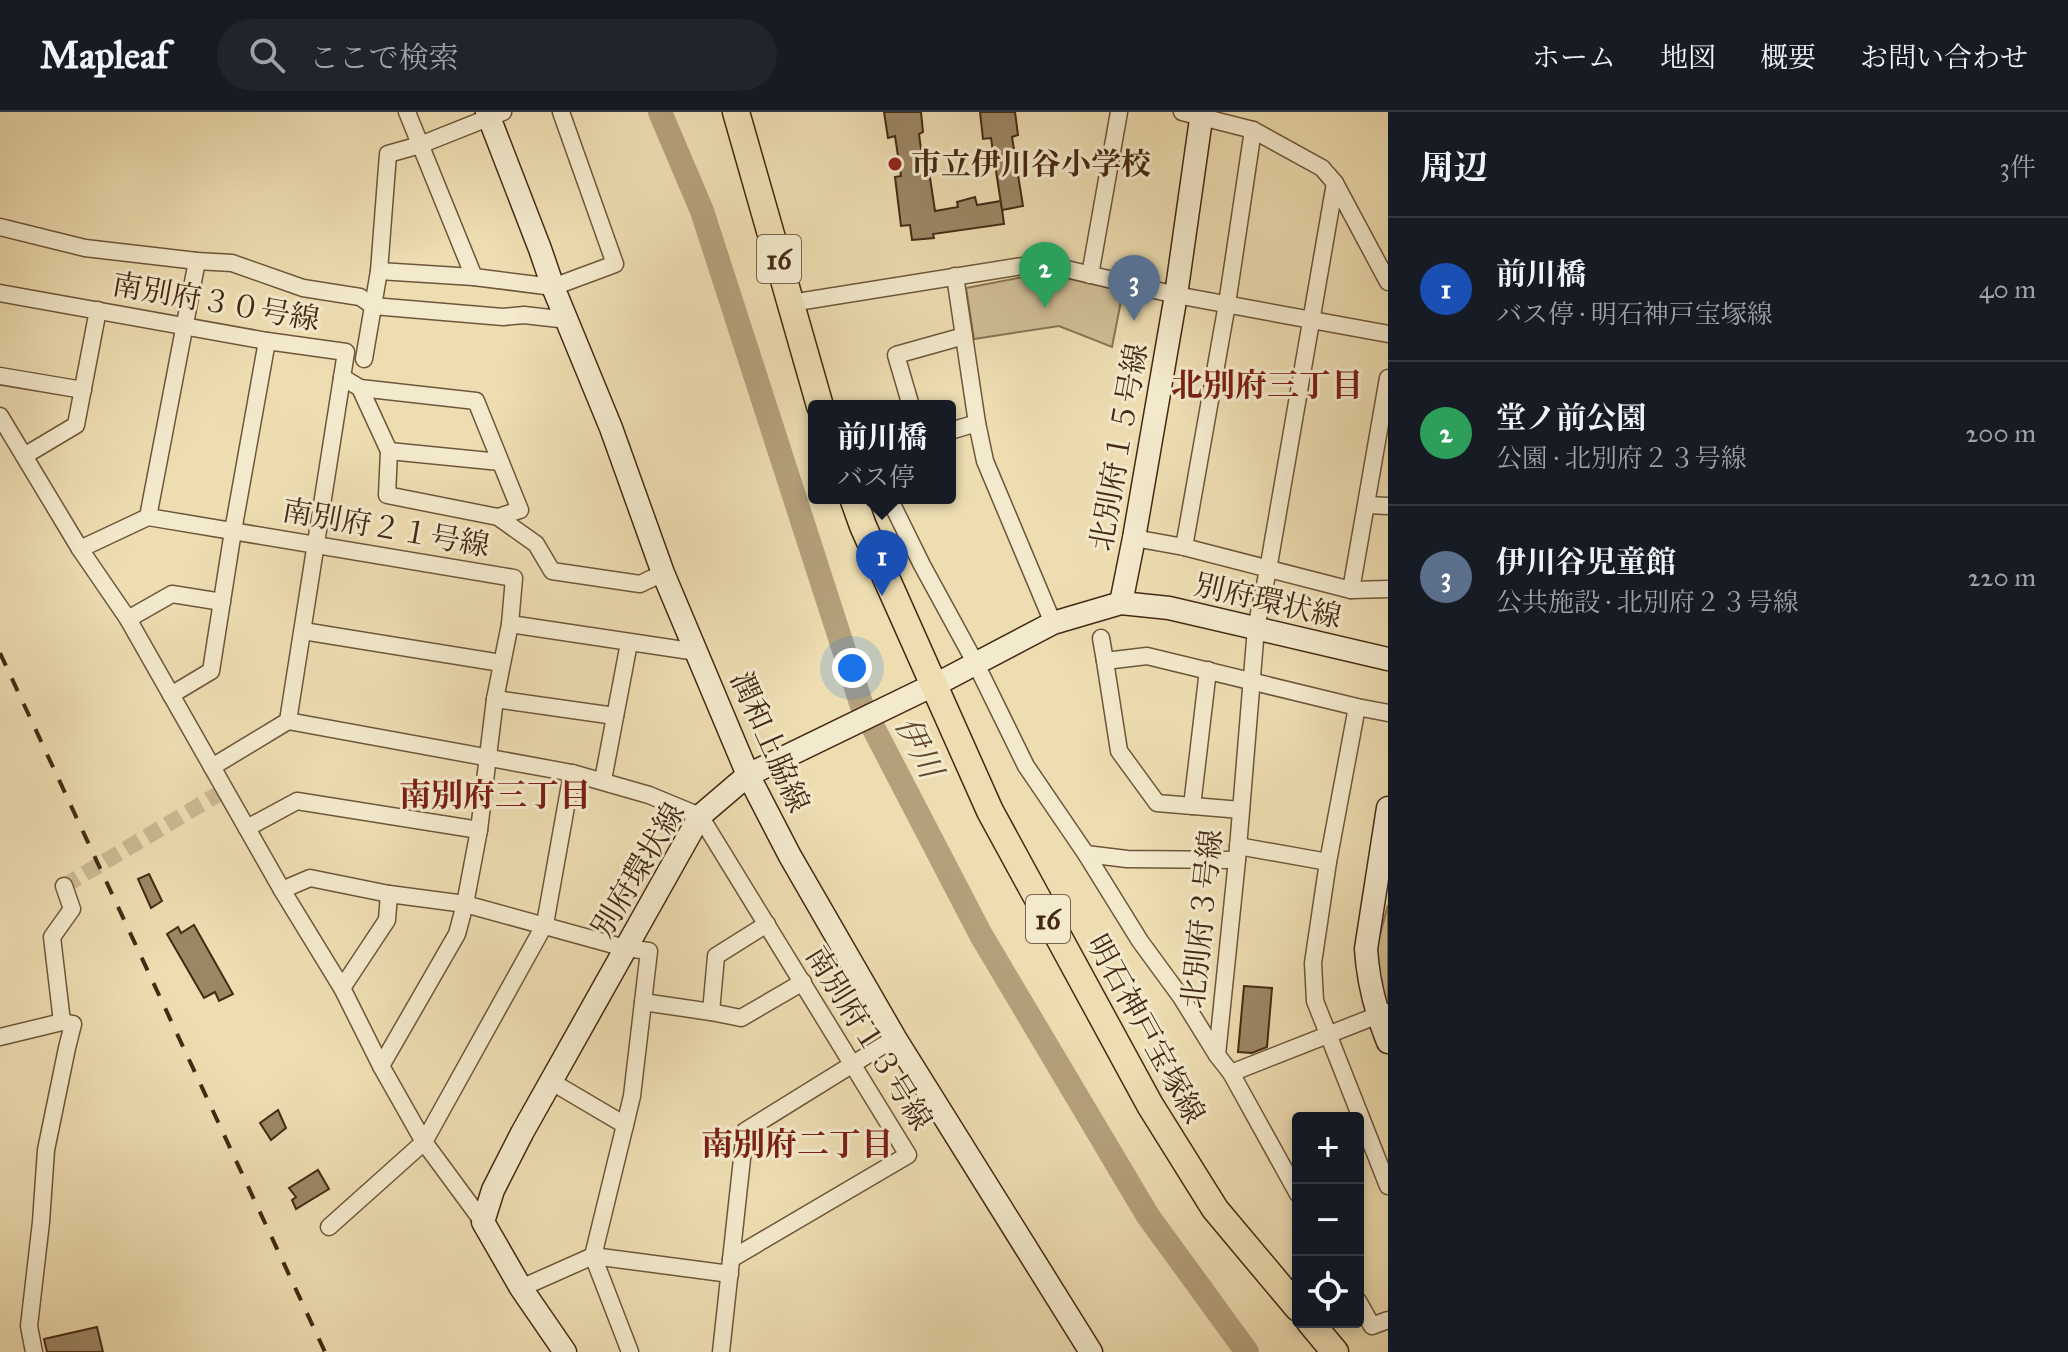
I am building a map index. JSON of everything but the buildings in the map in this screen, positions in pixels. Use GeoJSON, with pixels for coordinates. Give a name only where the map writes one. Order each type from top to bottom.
{"type":"FeatureCollection","features":[{"type":"Feature","properties":{"kind":"main road","name":"16"},"geometry":{"type":"LineString","coordinates":[[736,112],[818,400]]}},
{"type":"Feature","properties":{"kind":"main road","name":"明石神戸宝塚線"},"geometry":{"type":"LineString","coordinates":[[855,504],[927,689],[1150,1105],[1215,1209],[1292,1301]]}},
{"type":"Feature","properties":{"kind":"main road"},"geometry":{"type":"LineString","coordinates":[[1315,1328],[1335,1352]]}},
{"type":"Feature","properties":{"kind":"street"},"geometry":{"type":"LineString","coordinates":[[407,112],[474,277]]}},
{"type":"Feature","properties":{"kind":"street"},"geometry":{"type":"LineString","coordinates":[[379,271],[474,277],[553,287],[615,264],[561,112]]}},
{"type":"Feature","properties":{"kind":"street"},"geometry":{"type":"LineString","coordinates":[[1090,275],[1119,112]]}},
{"type":"Feature","properties":{"kind":"street"},"geometry":{"type":"LineString","coordinates":[[364,359],[379,271],[388,154],[420,145],[493,114]]}},
{"type":"Feature","properties":{"kind":"street","name":"潤和上脇線"},"geometry":{"type":"LineString","coordinates":[[493,114],[553,287],[611,428],[663,573],[748,775],[790,856],[895,1038],[1091,1352]]}},
{"type":"Feature","properties":{"kind":"street"},"geometry":{"type":"LineString","coordinates":[[1195,114],[1253,130],[1322,168],[1335,183],[1388,282]]}},
{"type":"Feature","properties":{"kind":"street","name":"北別府１５号線"},"geometry":{"type":"LineString","coordinates":[[1121,603],[1176,295],[1195,114]]}},
{"type":"Feature","properties":{"kind":"street"},"geometry":{"type":"LineString","coordinates":[[1184,547],[1227,304],[1253,130]]}},
{"type":"Feature","properties":{"kind":"street","name":"北別府３号線"},"geometry":{"type":"LineString","coordinates":[[1292,1184],[1231,1073],[1217,1055],[1256,628],[1335,183]]}},
{"type":"Feature","properties":{"kind":"street"},"geometry":{"type":"LineString","coordinates":[[0,227],[85,248],[232,263],[303,288],[360,297],[373,306],[568,320]]}},
{"type":"Feature","properties":{"kind":"street"},"geometry":{"type":"LineString","coordinates":[[80,549],[148,517],[197,261]]}},
{"type":"Feature","properties":{"kind":"street"},"geometry":{"type":"LineString","coordinates":[[791,303],[1041,263],[1176,295],[1388,334]]}},
{"type":"Feature","properties":{"kind":"street"},"geometry":{"type":"LineString","coordinates":[[955,276],[985,461],[1053,623]]}},
{"type":"Feature","properties":{"kind":"street","name":"南別府３０号線"},"geometry":{"type":"LineString","coordinates":[[0,293],[267,341],[346,352],[342,377]]}},
{"type":"Feature","properties":{"kind":"street"},"geometry":{"type":"LineString","coordinates":[[24,456],[76,425],[98,310]]}},
{"type":"Feature","properties":{"kind":"street"},"geometry":{"type":"LineString","coordinates":[[909,400],[896,355],[964,336]]}},
{"type":"Feature","properties":{"kind":"street"},"geometry":{"type":"LineString","coordinates":[[171,695],[211,671],[267,341]]}},
{"type":"Feature","properties":{"kind":"street"},"geometry":{"type":"LineString","coordinates":[[0,376],[83,390]]}},
{"type":"Feature","properties":{"kind":"street"},"geometry":{"type":"LineString","coordinates":[[288,721],[342,377],[360,388],[476,401],[520,510],[498,517]]}},
{"type":"Feature","properties":{"kind":"street"},"geometry":{"type":"LineString","coordinates":[[1351,590],[1388,378]]}},
{"type":"Feature","properties":{"kind":"street"},"geometry":{"type":"LineString","coordinates":[[360,388],[389,451],[387,495],[498,517],[536,544],[552,571],[640,584],[663,573]]}},
{"type":"Feature","properties":{"kind":"street"},"geometry":{"type":"LineString","coordinates":[[0,416],[80,549],[128,619],[282,890],[342,988],[424,1142],[483,1222],[521,1288],[565,1352]]}},
{"type":"Feature","properties":{"kind":"street"},"geometry":{"type":"LineString","coordinates":[[956,429],[977,423]]}},
{"type":"Feature","properties":{"kind":"street"},"geometry":{"type":"LineString","coordinates":[[389,451],[500,462]]}},
{"type":"Feature","properties":{"kind":"street"},"geometry":{"type":"LineString","coordinates":[[892,504],[1026,766],[1217,1055]]}},
{"type":"Feature","properties":{"kind":"street"},"geometry":{"type":"LineString","coordinates":[[1367,505],[1388,506]]}},
{"type":"Feature","properties":{"kind":"street","name":"南別府２１号線"},"geometry":{"type":"LineString","coordinates":[[148,517],[514,578],[479,830],[457,934],[381,1066]]}},
{"type":"Feature","properties":{"kind":"street"},"geometry":{"type":"LineString","coordinates":[[1134,538],[1184,547],[1351,590],[1388,589]]}},
{"type":"Feature","properties":{"kind":"street"},"geometry":{"type":"LineString","coordinates":[[128,619],[172,594],[222,602]]}},
{"type":"Feature","properties":{"kind":"street","name":"別府環状線"},"geometry":{"type":"LineString","coordinates":[[483,1222],[493,1190],[522,1133],[700,816],[748,775],[927,689],[1053,623],[1121,603],[1169,608],[1388,659]]}},
{"type":"Feature","properties":{"kind":"street"},"geometry":{"type":"LineString","coordinates":[[510,624],[697,652]]}},
{"type":"Feature","properties":{"kind":"street"},"geometry":{"type":"LineString","coordinates":[[303,631],[501,663]]}},
{"type":"Feature","properties":{"kind":"street"},"geometry":{"type":"LineString","coordinates":[[1101,638],[1119,751],[1157,803],[1241,810]]}},
{"type":"Feature","properties":{"kind":"street"},"geometry":{"type":"LineString","coordinates":[[603,780],[629,643]]}},
{"type":"Feature","properties":{"kind":"street"},"geometry":{"type":"LineString","coordinates":[[1105,661],[1147,656],[1388,713]]}},
{"type":"Feature","properties":{"kind":"street"},"geometry":{"type":"LineString","coordinates":[[1192,806],[1208,670]]}},
{"type":"Feature","properties":{"kind":"street"},"geometry":{"type":"LineString","coordinates":[[495,699],[615,716]]}},
{"type":"Feature","properties":{"kind":"street"},"geometry":{"type":"LineString","coordinates":[[1357,707],[1313,963],[1315,1001],[1388,1186]]}},
{"type":"Feature","properties":{"kind":"street"},"geometry":{"type":"LineString","coordinates":[[212,767],[288,721],[603,780],[700,816]]}},
{"type":"Feature","properties":{"kind":"street"},"geometry":{"type":"LineString","coordinates":[[329,1227],[424,1142],[545,924],[572,773]]}},
{"type":"Feature","properties":{"kind":"street"},"geometry":{"type":"LineString","coordinates":[[247,828],[297,801],[479,830]]}},
{"type":"Feature","properties":{"kind":"street"},"geometry":{"type":"LineString","coordinates":[[1388,808],[1366,949],[1367,970],[1388,1042]]}},
{"type":"Feature","properties":{"kind":"street","name":"南別府１３号線"},"geometry":{"type":"LineString","coordinates":[[700,816],[908,1155],[731,1267]]}},
{"type":"Feature","properties":{"kind":"street"},"geometry":{"type":"LineString","coordinates":[[1086,854],[1127,859],[1237,853],[1328,862]]}},
{"type":"Feature","properties":{"kind":"street"},"geometry":{"type":"LineString","coordinates":[[282,890],[310,878],[389,894],[465,904],[625,948],[649,951],[632,1096],[593,1256],[630,1352]]}},
{"type":"Feature","properties":{"kind":"street"},"geometry":{"type":"LineString","coordinates":[[62,1022],[52,937],[72,909],[64,886]]}},
{"type":"Feature","properties":{"kind":"street"},"geometry":{"type":"LineString","coordinates":[[342,988],[387,920],[389,894]]}},
{"type":"Feature","properties":{"kind":"street"},"geometry":{"type":"LineString","coordinates":[[711,1012],[716,956],[767,924]]}},
{"type":"Feature","properties":{"kind":"street"},"geometry":{"type":"LineString","coordinates":[[643,1002],[741,1018],[803,982]]}},
{"type":"Feature","properties":{"kind":"street"},"geometry":{"type":"LineString","coordinates":[[1231,1073],[1382,1013]]}},
{"type":"Feature","properties":{"kind":"street"},"geometry":{"type":"LineString","coordinates":[[0,1037],[62,1022],[73,1024],[46,1150],[29,1326],[34,1352]]}},
{"type":"Feature","properties":{"kind":"street"},"geometry":{"type":"LineString","coordinates":[[721,1352],[745,1131],[895,1038]]}},
{"type":"Feature","properties":{"kind":"street"},"geometry":{"type":"LineString","coordinates":[[552,1082],[625,1125]]}},
{"type":"Feature","properties":{"kind":"street"},"geometry":{"type":"LineString","coordinates":[[521,1288],[593,1256],[731,1267]]}},
{"type":"Feature","properties":{"kind":"street"},"geometry":{"type":"LineString","coordinates":[[1364,1312],[1372,1326],[1388,1320]]}},
{"type":"Feature","properties":{"kind":"shaded area"},"geometry":{"type":"Polygon","coordinates":[[[1044,273],[1123,291],[1112,347],[1059,326],[974,339],[966,288],[1044,273]]]}},
{"type":"Feature","properties":{"kind":"shaded area"},"geometry":{"type":"Polygon","coordinates":[[[1388,905],[1388,1007],[1385,1008],[1375,953],[1388,905]]]}},
{"type":"Feature","properties":{"kind":"waterway","name":"伊川"},"geometry":{"type":"LineString","coordinates":[[660,112],[702,211],[862,706],[981,935],[1148,1216],[1247,1352]]}},
{"type":"Feature","properties":{"kind":"tunnel"},"geometry":{"type":"LineString","coordinates":[[64,886],[225,790]]}},
{"type":"Feature","properties":{"kind":"railway"},"geometry":{"type":"LineString","coordinates":[[0,653],[325,1352]]}},
{"type":"Feature","properties":{"kind":"place","name":"市立伊川谷小学校"},"geometry":{"type":"Point","coordinates":[895,164]}},
{"type":"Feature","properties":{"kind":"place","name":"堂ノ前公園"},"geometry":{"type":"Point","coordinates":[1045,308]}},
{"type":"Feature","properties":{"kind":"place","name":"伊川谷児童館"},"geometry":{"type":"Point","coordinates":[1134,321]}},
{"type":"Feature","properties":{"kind":"place","name":"前川橋"},"geometry":{"type":"Point","coordinates":[882,596]}},
{"type":"Feature","properties":{"kind":"district","name":"北別府三丁目"},"geometry":{"type":"Point","coordinates":[1267,385]}},
{"type":"Feature","properties":{"kind":"district","name":"南別府三丁目"},"geometry":{"type":"Point","coordinates":[495,795]}},
{"type":"Feature","properties":{"kind":"district","name":"南別府二丁目"},"geometry":{"type":"Point","coordinates":[797,1144]}}]}
